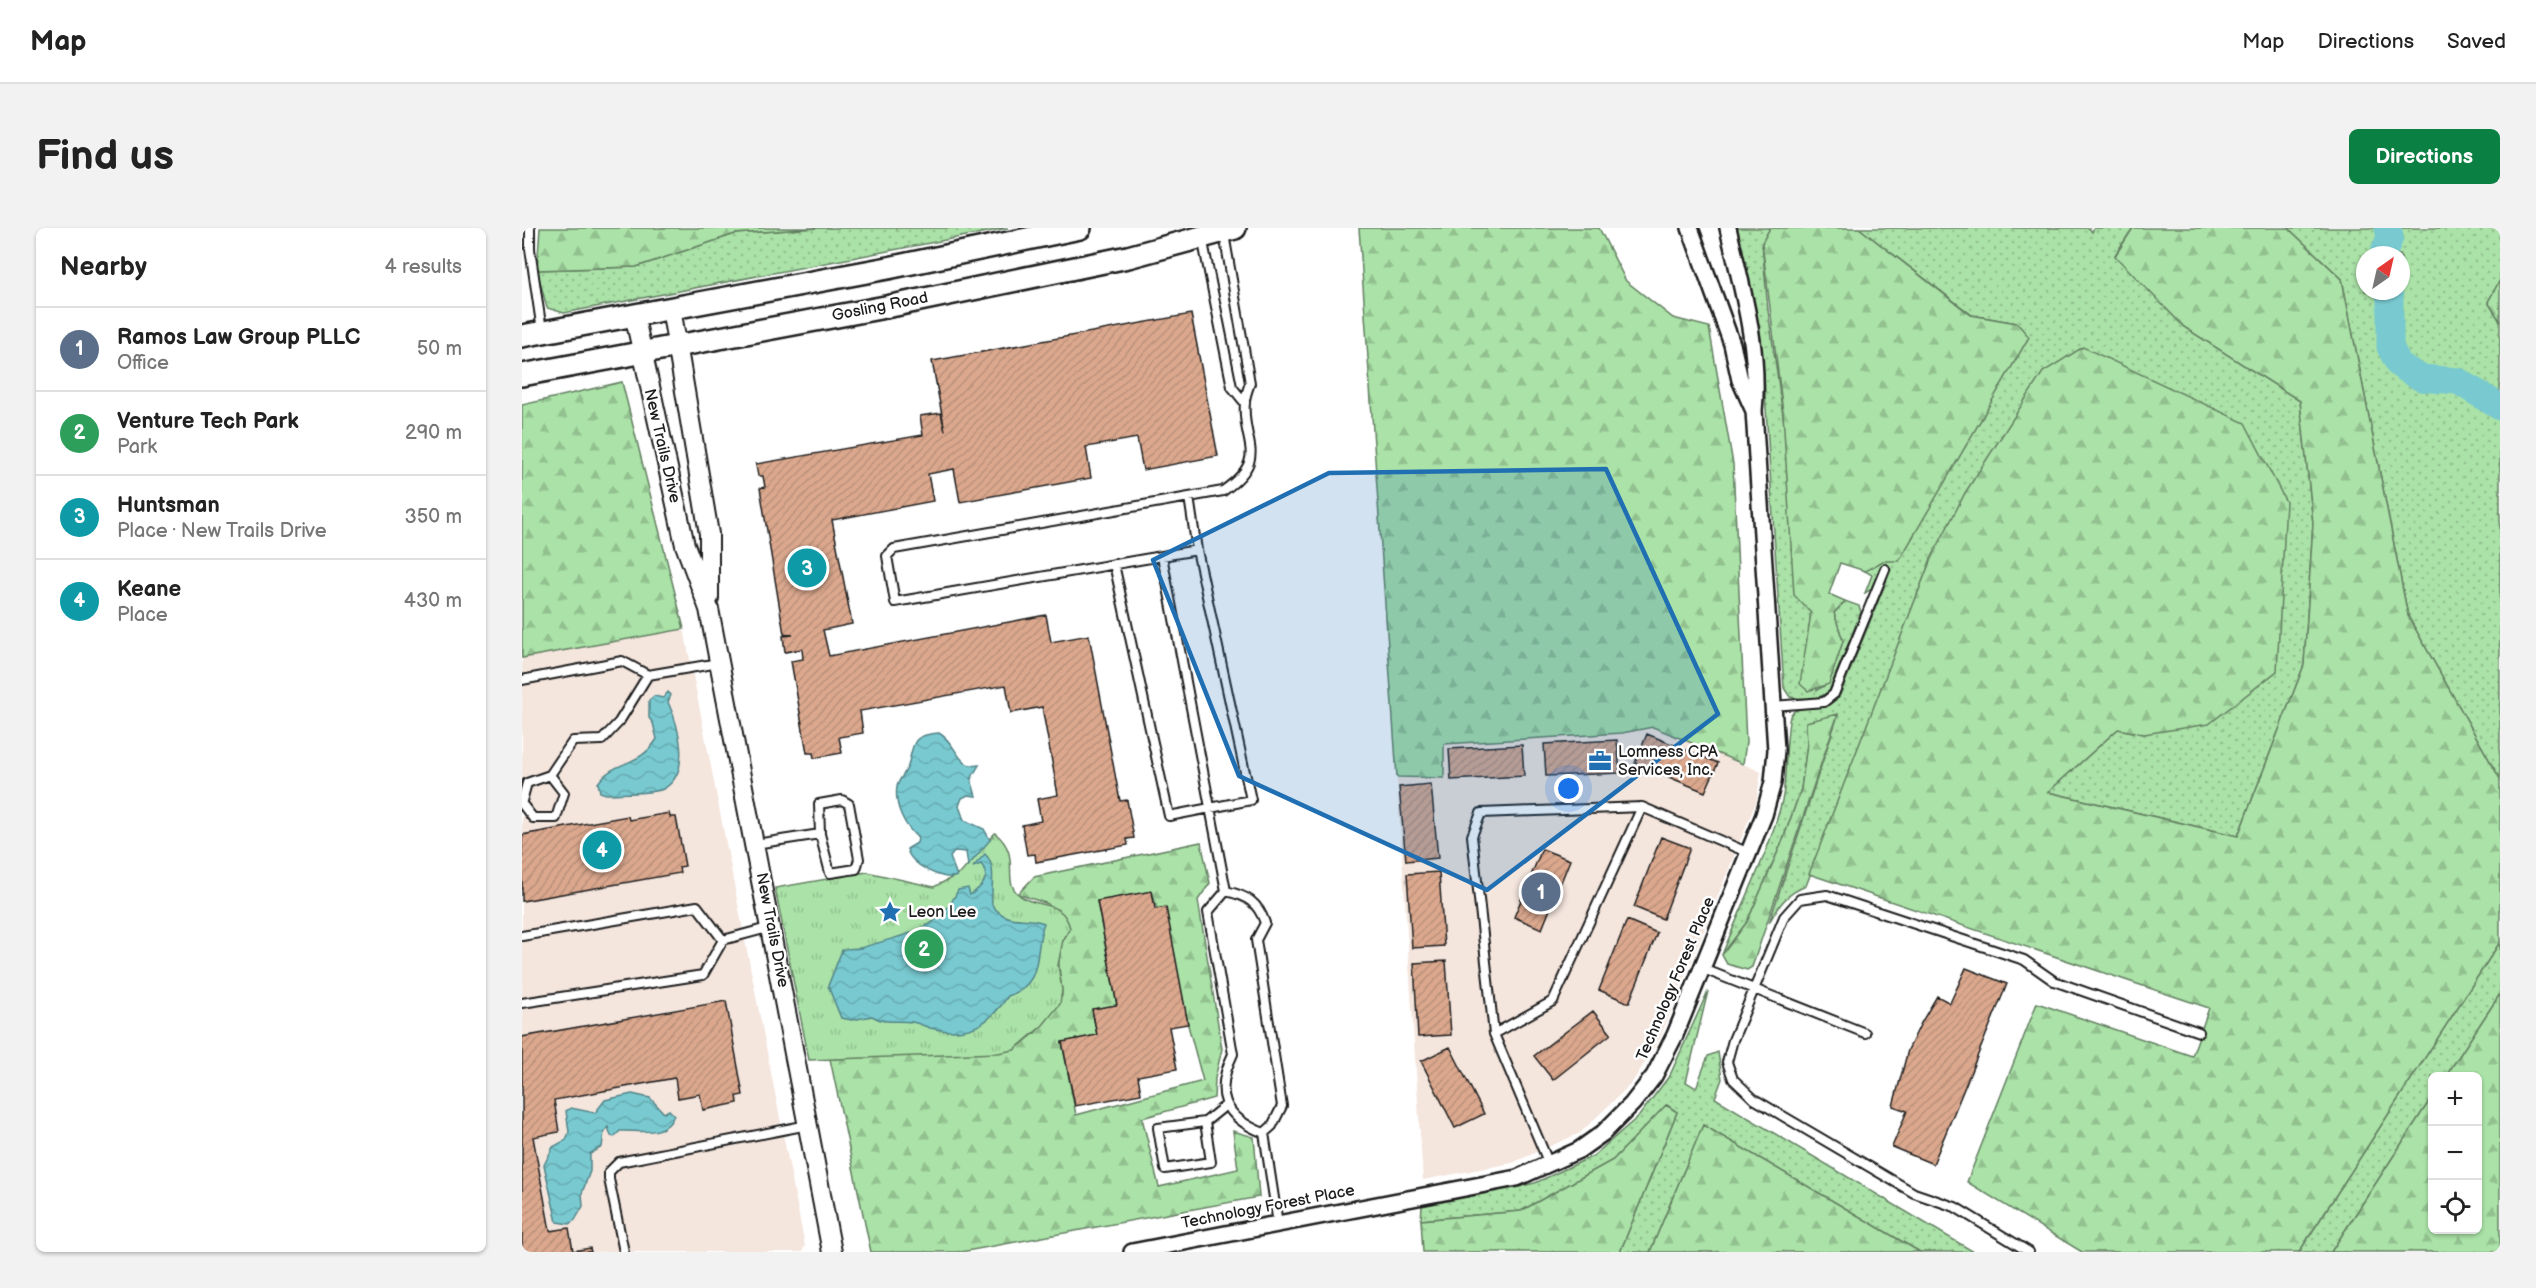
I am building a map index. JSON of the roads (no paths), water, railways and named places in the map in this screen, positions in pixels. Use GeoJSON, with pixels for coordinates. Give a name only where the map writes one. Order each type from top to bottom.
{"type":"FeatureCollection","features":[{"type":"Feature","properties":{"kind":"main road"},"geometry":{"type":"LineString","coordinates":[[532,334],[888,268],[1080,228]]}},
{"type":"Feature","properties":{"kind":"main road","name":"Gosling Road"},"geometry":{"type":"LineString","coordinates":[[522,375],[896,305],[1128,257],[1201,233],[1227,229]]}},
{"type":"Feature","properties":{"kind":"street","name":"Technology Forest Place"},"geometry":{"type":"LineString","coordinates":[[1690,228],[1732,344],[1740,380],[1754,411]]}},
{"type":"Feature","properties":{"kind":"street","name":"Technology Forest Place"},"geometry":{"type":"LineString","coordinates":[[1132,1252],[1173,1248],[1278,1224],[1517,1178],[1579,1150],[1603,1133],[1632,1104],[1654,1076],[1675,1035],[1749,852],[1773,782],[1776,750],[1754,411],[1757,378],[1752,336],[1728,228]]}},
{"type":"Feature","properties":{"kind":"street","name":"New Trails Drive"},"geometry":{"type":"LineString","coordinates":[[671,308],[709,534],[709,609]]}},
{"type":"Feature","properties":{"kind":"street","name":"New Trails Drive"},"geometry":{"type":"LineString","coordinates":[[634,314],[685,544],[709,609],[832,1252]]}},
{"type":"Feature","properties":{"kind":"lane"},"geometry":{"type":"LineString","coordinates":[[530,228],[532,334]]}},
{"type":"Feature","properties":{"kind":"lane"},"geometry":{"type":"LineString","coordinates":[[1197,550],[895,602],[886,556],[894,549],[1223,490],[1242,478],[1252,455],[1245,403],[1250,383],[1227,229]]}},
{"type":"Feature","properties":{"kind":"lane"},"geometry":{"type":"LineString","coordinates":[[1201,233],[1232,387],[1245,403]]}},
{"type":"Feature","properties":{"kind":"lane"},"geometry":{"type":"LineString","coordinates":[[1114,564],[1169,816],[1251,800],[1197,550],[1189,497]]}},
{"type":"Feature","properties":{"kind":"lane"},"geometry":{"type":"LineString","coordinates":[[1162,556],[1208,808],[1226,891]]}},
{"type":"Feature","properties":{"kind":"lane"},"geometry":{"type":"LineString","coordinates":[[1773,706],[1824,702],[1834,694],[1885,570]]}},
{"type":"Feature","properties":{"kind":"lane"},"geometry":{"type":"LineString","coordinates":[[522,680],[622,661],[648,675],[720,663]]}},
{"type":"Feature","properties":{"kind":"lane"},"geometry":{"type":"LineString","coordinates":[[550,775],[564,793],[556,818],[533,818],[522,803],[527,783],[550,775],[573,741],[602,740],[614,728],[648,675]]}},
{"type":"Feature","properties":{"kind":"lane"},"geometry":{"type":"LineString","coordinates":[[842,800],[849,804],[859,859],[856,869],[830,873],[820,834],[819,804],[842,800]]}},
{"type":"Feature","properties":{"kind":"lane"},"geometry":{"type":"LineString","coordinates":[[1549,1164],[1494,1034],[1472,836],[1481,813],[1642,807],[1749,852]]}},
{"type":"Feature","properties":{"kind":"lane"},"geometry":{"type":"LineString","coordinates":[[1494,1034],[1553,1001],[1642,807]]}},
{"type":"Feature","properties":{"kind":"lane"},"geometry":{"type":"LineString","coordinates":[[755,844],[820,834]]}},
{"type":"Feature","properties":{"kind":"lane"},"geometry":{"type":"LineString","coordinates":[[1226,891],[1208,912],[1233,1054],[1223,1075],[1226,1105],[1244,1125],[1264,1133]]}},
{"type":"Feature","properties":{"kind":"lane"},"geometry":{"type":"LineString","coordinates":[[1226,891],[1245,896],[1260,908],[1265,923],[1256,940],[1282,1106],[1272,1126],[1264,1133]]}},
{"type":"Feature","properties":{"kind":"lane"},"geometry":{"type":"LineString","coordinates":[[2029,1252],[1955,1207],[1914,1193],[1754,1099],[1733,1079],[1727,1062],[1733,1040],[1784,917],[1800,899],[1827,895],[2024,960],[2054,981],[2199,1032]]}},
{"type":"Feature","properties":{"kind":"lane"},"geometry":{"type":"LineString","coordinates":[[522,936],[697,906],[723,940]]}},
{"type":"Feature","properties":{"kind":"lane"},"geometry":{"type":"LineString","coordinates":[[522,1003],[703,975],[723,940],[771,927]]}},
{"type":"Feature","properties":{"kind":"lane"},"geometry":{"type":"LineString","coordinates":[[1701,968],[1865,1033]]}},
{"type":"Feature","properties":{"kind":"lane"},"geometry":{"type":"LineString","coordinates":[[1205,1122],[1210,1162],[1165,1169],[1158,1128],[1205,1122],[1226,1105]]}},
{"type":"Feature","properties":{"kind":"lane"},"geometry":{"type":"LineString","coordinates":[[624,1252],[609,1179],[612,1166],[619,1162],[808,1125]]}},
{"type":"Feature","properties":{"kind":"lane"},"geometry":{"type":"LineString","coordinates":[[1264,1133],[1278,1224]]}},
{"type":"Feature","properties":{"kind":"water"},"geometry":{"type":"Polygon","coordinates":[[[668,692],[671,695],[668,702],[676,723],[680,748],[678,772],[672,782],[663,789],[651,792],[606,794],[600,792],[598,783],[605,775],[643,755],[657,739],[653,723],[649,718],[649,700],[654,696],[663,698],[668,692]]]}},
{"type":"Feature","properties":{"kind":"water"},"geometry":{"type":"Polygon","coordinates":[[[939,733],[950,743],[962,760],[972,765],[979,765],[971,779],[976,796],[968,795],[962,798],[959,806],[964,820],[984,829],[990,840],[968,866],[966,852],[955,851],[950,857],[957,876],[951,877],[936,874],[920,866],[909,855],[907,849],[917,843],[918,838],[902,816],[897,801],[898,784],[908,766],[915,742],[923,736],[939,733]]]}},
{"type":"Feature","properties":{"kind":"water"},"geometry":{"type":"Polygon","coordinates":[[[985,854],[992,871],[992,905],[1004,916],[1044,923],[1036,965],[1028,983],[1008,996],[985,1022],[966,1030],[943,1030],[912,1022],[882,1020],[872,1016],[852,1020],[841,1018],[828,986],[842,950],[861,948],[906,935],[930,924],[950,905],[958,890],[968,888],[970,895],[982,885],[986,877],[984,869],[981,864],[973,867],[985,854]]]}},
{"type":"Feature","properties":{"kind":"water"},"geometry":{"type":"Polygon","coordinates":[[[632,1094],[650,1098],[664,1113],[669,1110],[674,1115],[665,1127],[658,1130],[620,1131],[614,1137],[611,1136],[608,1127],[604,1132],[602,1147],[590,1154],[590,1171],[582,1193],[583,1206],[575,1220],[569,1224],[557,1222],[544,1165],[553,1147],[566,1140],[569,1132],[566,1111],[571,1108],[595,1113],[605,1100],[632,1094]]]}},
{"type":"Feature","properties":{"kind":"waterway"},"geometry":{"type":"LineString","coordinates":[[2386,246],[2390,237],[2388,228]]}},
{"type":"Feature","properties":{"kind":"waterway"},"geometry":{"type":"LineString","coordinates":[[2390,300],[2390,347],[2399,365],[2421,378],[2458,381],[2500,407]]}},
{"type":"Feature","properties":{"kind":"place","name":"Huntsman"},"geometry":{"type":"Point","coordinates":[807,568]}},
{"type":"Feature","properties":{"kind":"place","name":"Lomness CPA Services, Inc."},"geometry":{"type":"Point","coordinates":[1600,761]}},
{"type":"Feature","properties":{"kind":"place","name":"Keane"},"geometry":{"type":"Point","coordinates":[602,850]}},
{"type":"Feature","properties":{"kind":"place","name":"Ramos Law Group PLLC"},"geometry":{"type":"Point","coordinates":[1541,892]}},
{"type":"Feature","properties":{"kind":"place","name":"Leon Lee"},"geometry":{"type":"Point","coordinates":[890,912]}},
{"type":"Feature","properties":{"kind":"place","name":"Venture Tech Park"},"geometry":{"type":"Point","coordinates":[924,949]}}]}
